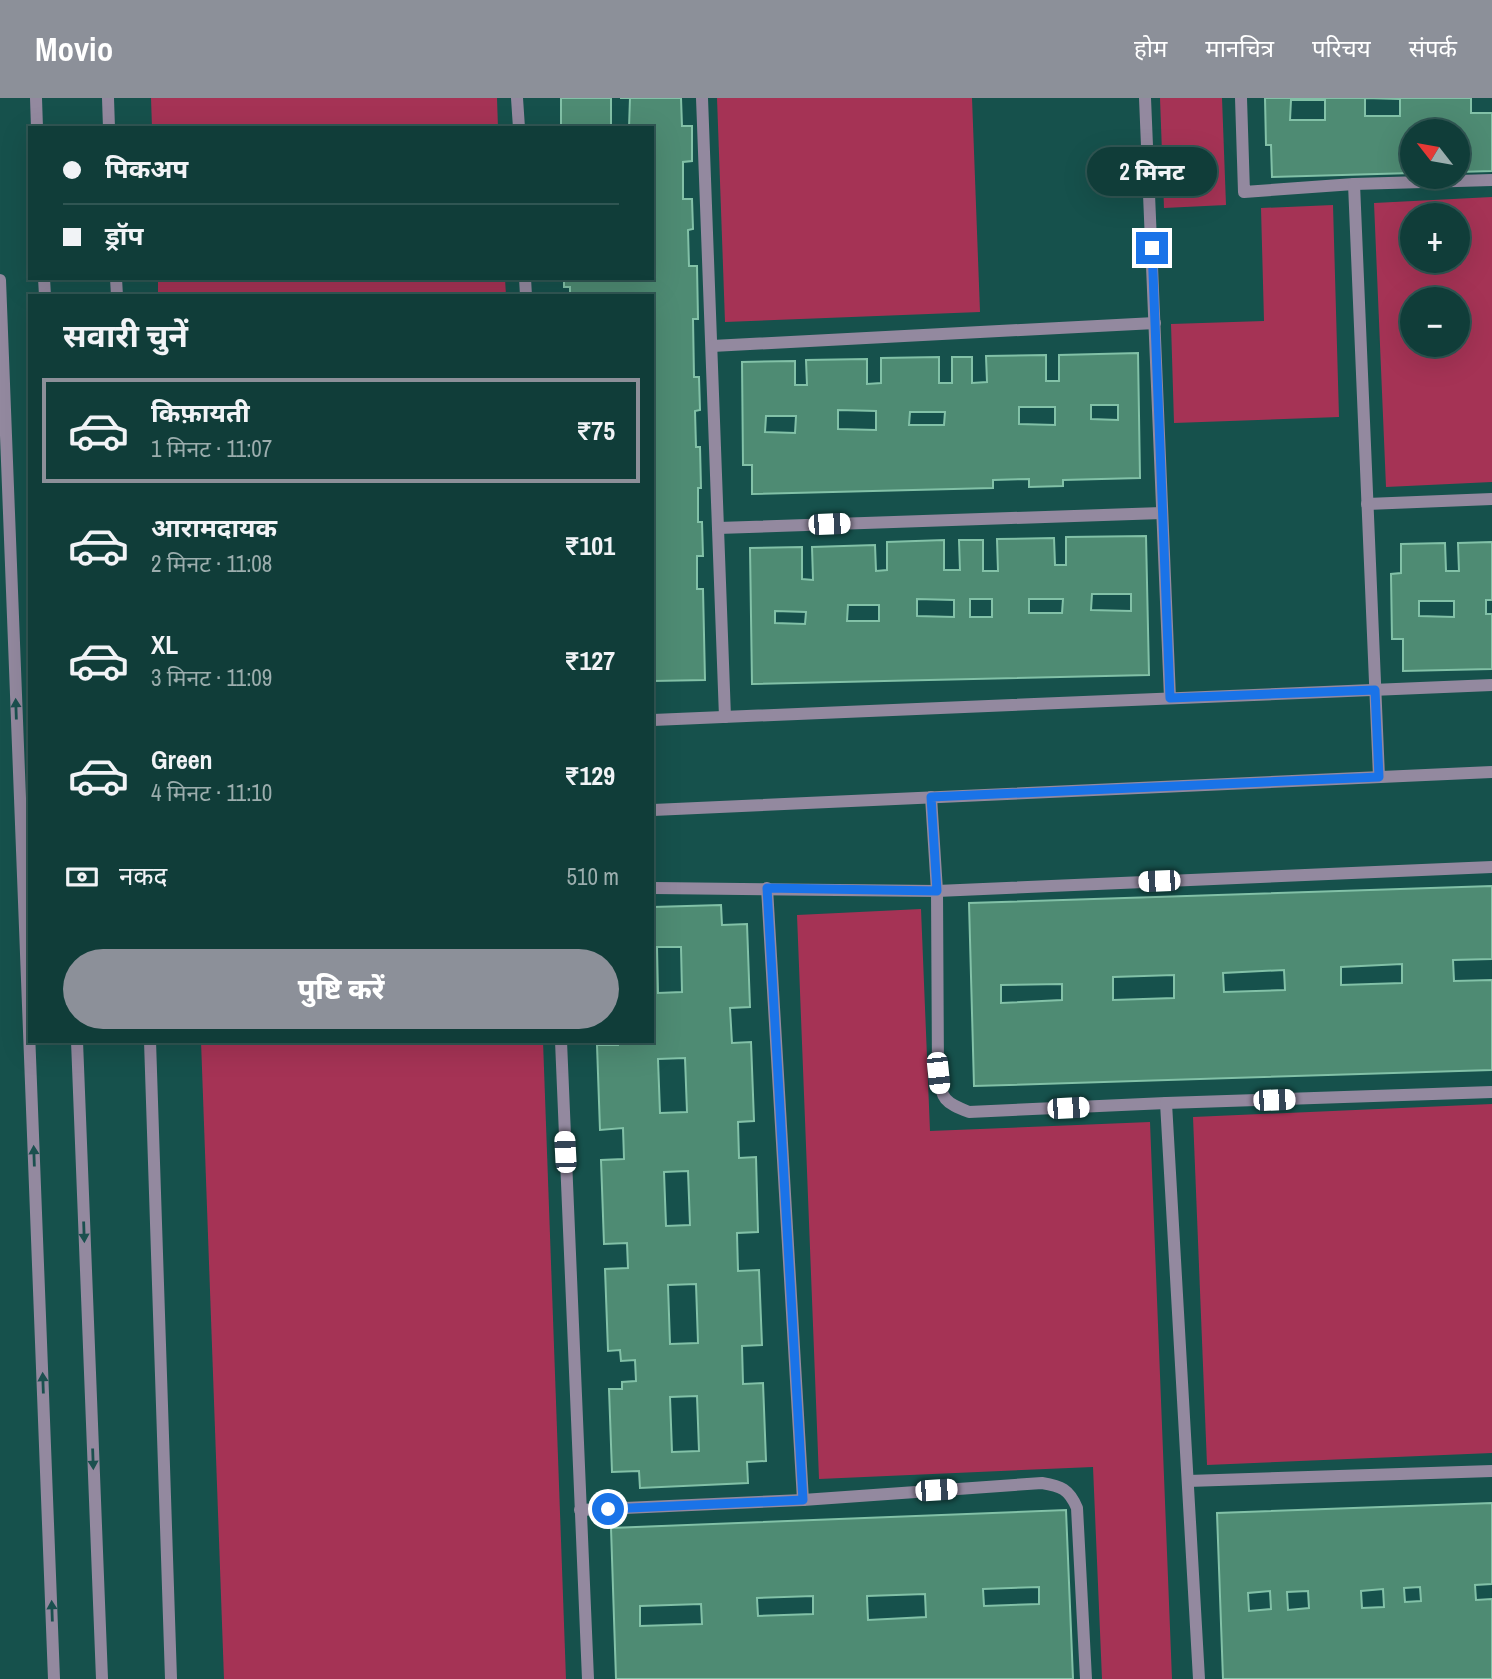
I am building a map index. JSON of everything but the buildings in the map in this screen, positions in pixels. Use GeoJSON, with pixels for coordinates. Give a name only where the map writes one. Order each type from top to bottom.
{"type":"FeatureCollection","features":[{"type":"Feature","properties":{"kind":"street"},"geometry":{"type":"LineString","coordinates":[[36,98],[37,126]]}},
{"type":"Feature","properties":{"kind":"street"},"geometry":{"type":"LineString","coordinates":[[108,98],[109,126]]}},
{"type":"Feature","properties":{"kind":"street"},"geometry":{"type":"LineString","coordinates":[[517,98],[519,126]]}},
{"type":"Feature","properties":{"kind":"street"},"geometry":{"type":"LineString","coordinates":[[702,98],[725,717]]}},
{"type":"Feature","properties":{"kind":"street"},"geometry":{"type":"LineString","coordinates":[[1145,98],[1170,698]]}},
{"type":"Feature","properties":{"kind":"street"},"geometry":{"type":"LineString","coordinates":[[1241,98],[1244,192],[1354,184],[1492,180]]}},
{"type":"Feature","properties":{"kind":"street"},"geometry":{"type":"LineString","coordinates":[[1354,184],[1379,777]]}},
{"type":"Feature","properties":{"kind":"street"},"geometry":{"type":"LineString","coordinates":[[0,280],[4,512],[28,898]]}},
{"type":"Feature","properties":{"kind":"street"},"geometry":{"type":"LineString","coordinates":[[712,346],[1154,323]]}},
{"type":"Feature","properties":{"kind":"street"},"geometry":{"type":"LineString","coordinates":[[1367,504],[1492,499]]}},
{"type":"Feature","properties":{"kind":"street"},"geometry":{"type":"LineString","coordinates":[[718,528],[1162,513]]}},
{"type":"Feature","properties":{"kind":"street"},"geometry":{"type":"LineString","coordinates":[[654,720],[1492,685]]}},
{"type":"Feature","properties":{"kind":"street"},"geometry":{"type":"LineString","coordinates":[[654,810],[1492,772]]}},
{"type":"Feature","properties":{"kind":"street"},"geometry":{"type":"LineString","coordinates":[[931,797],[937,891],[938,1073],[940,1093],[951,1105],[970,1112],[1492,1093]]}},
{"type":"Feature","properties":{"kind":"street"},"geometry":{"type":"LineString","coordinates":[[654,888],[937,891],[1492,867]]}},
{"type":"Feature","properties":{"kind":"street"},"geometry":{"type":"LineString","coordinates":[[767,888],[803,1500]]}},
{"type":"Feature","properties":{"kind":"street"},"geometry":{"type":"LineString","coordinates":[[33,1043],[54,1679]]}},
{"type":"Feature","properties":{"kind":"street"},"geometry":{"type":"LineString","coordinates":[[77,1043],[102,1679]]}},
{"type":"Feature","properties":{"kind":"street"},"geometry":{"type":"LineString","coordinates":[[150,1043],[171,1679]]}},
{"type":"Feature","properties":{"kind":"street"},"geometry":{"type":"LineString","coordinates":[[561,1043],[588,1679]]}},
{"type":"Feature","properties":{"kind":"street"},"geometry":{"type":"LineString","coordinates":[[1166,1103],[1199,1679]]}},
{"type":"Feature","properties":{"kind":"street"},"geometry":{"type":"LineString","coordinates":[[1188,1481],[1492,1471]]}},
{"type":"Feature","properties":{"kind":"street"},"geometry":{"type":"LineString","coordinates":[[580,1510],[803,1500],[1042,1483],[1061,1486],[1071,1493],[1077,1508],[1086,1679]]}},
{"type":"Feature","properties":{"kind":"shaded area"},"geometry":{"type":"Polygon","coordinates":[[[151,98],[497,98],[498,126],[152,126],[151,98]]]}},
{"type":"Feature","properties":{"kind":"shaded area"},"geometry":{"type":"Polygon","coordinates":[[[717,98],[972,98],[980,312],[725,322],[717,98]]]}},
{"type":"Feature","properties":{"kind":"shaded area"},"geometry":{"type":"Polygon","coordinates":[[[1160,98],[1222,98],[1226,205],[1164,208],[1160,98]]]}},
{"type":"Feature","properties":{"kind":"shaded area"},"geometry":{"type":"Polygon","coordinates":[[[1492,197],[1492,482],[1386,487],[1374,203],[1492,197]]]}},
{"type":"Feature","properties":{"kind":"shaded area"},"geometry":{"type":"Polygon","coordinates":[[[1333,205],[1339,417],[1174,423],[1171,324],[1264,321],[1261,208],[1333,205]]]}},
{"type":"Feature","properties":{"kind":"shaded area"},"geometry":{"type":"Polygon","coordinates":[[[158,280],[505,280],[506,294],[158,294],[158,280]]]}},
{"type":"Feature","properties":{"kind":"shaded area"},"geometry":{"type":"Polygon","coordinates":[[[921,909],[930,1131],[1150,1122],[1172,1679],[1102,1679],[1093,1467],[819,1479],[797,915],[921,909]]]}},
{"type":"Feature","properties":{"kind":"shaded area"},"geometry":{"type":"Polygon","coordinates":[[[201,1043],[543,1043],[566,1679],[224,1679],[201,1043]]]}},
{"type":"Feature","properties":{"kind":"shaded area"},"geometry":{"type":"Polygon","coordinates":[[[1492,1104],[1492,1453],[1207,1465],[1193,1117],[1492,1104]]]}},
{"type":"Feature","properties":{"kind":"route"},"geometry":{"type":"LineString","coordinates":[[608,1509],[803,1500],[767,888],[937,891],[931,797],[1379,777],[1375,690],[1170,698],[1152,248]]}}]}
